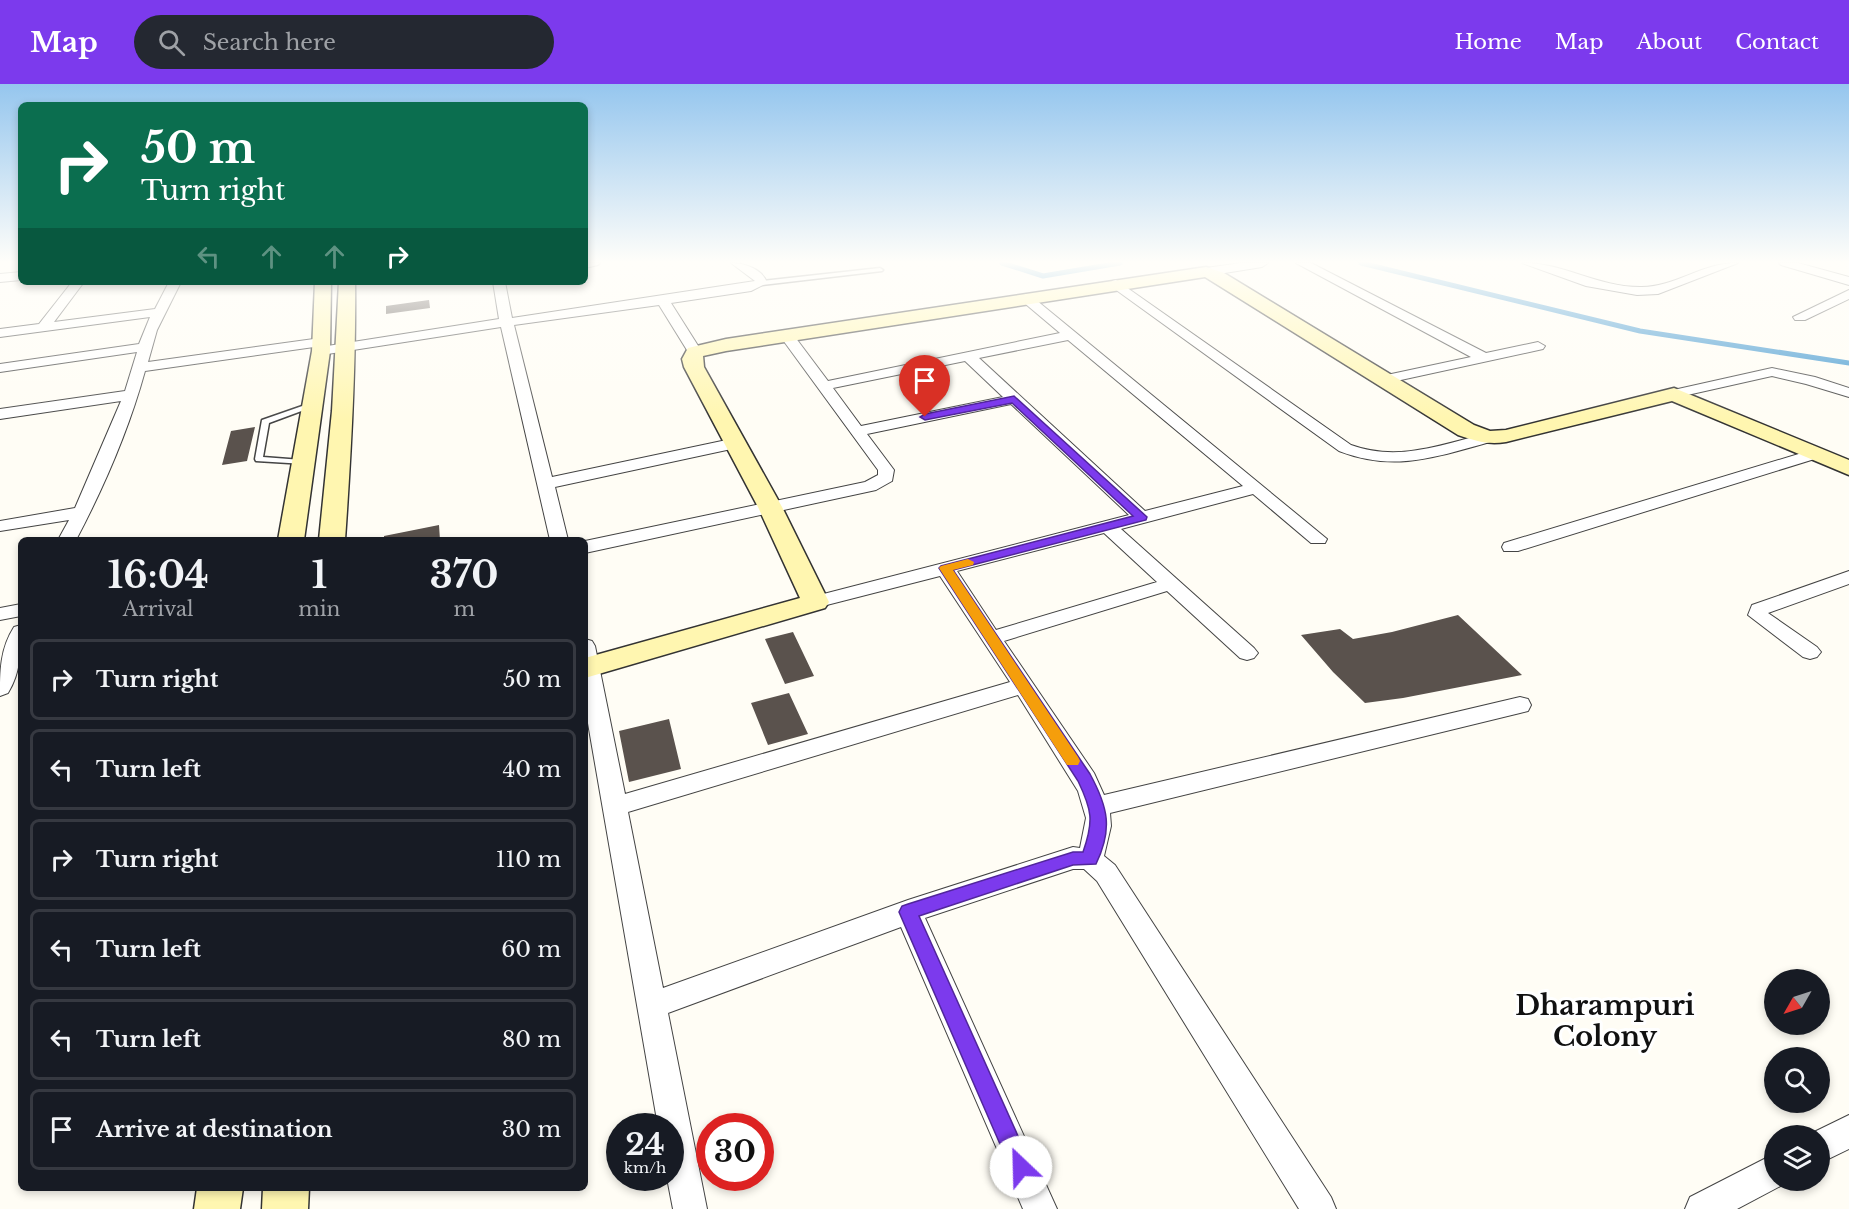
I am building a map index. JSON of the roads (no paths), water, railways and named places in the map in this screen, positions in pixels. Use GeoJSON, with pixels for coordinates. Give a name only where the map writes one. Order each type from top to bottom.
{"type":"FeatureCollection","features":[{"type":"Feature","properties":{"kind":"street"},"geometry":{"type":"LineString","coordinates":[[43,327],[52,316]]}},
{"type":"Feature","properties":{"kind":"street"},"geometry":{"type":"LineString","coordinates":[[0,333],[132,316]]}},
{"type":"Feature","properties":{"kind":"street"},"geometry":{"type":"LineString","coordinates":[[69,537],[82,512],[131,395],[144,347],[158,316]]}},
{"type":"Feature","properties":{"kind":"street"},"geometry":{"type":"LineString","coordinates":[[291,537],[321,347],[322,316]]}},
{"type":"Feature","properties":{"kind":"street"},"geometry":{"type":"LineString","coordinates":[[332,537],[347,346],[347,316]]}},
{"type":"Feature","properties":{"kind":"street"},"geometry":{"type":"LineString","coordinates":[[505,316],[558,537]]}},
{"type":"Feature","properties":{"kind":"street"},"geometry":{"type":"LineString","coordinates":[[138,368],[347,346],[549,316]]}},
{"type":"Feature","properties":{"kind":"street"},"geometry":{"type":"LineString","coordinates":[[672,316],[695,352]]}},
{"type":"Feature","properties":{"kind":"street"},"geometry":{"type":"LineString","coordinates":[[695,352],[916,316]]}},
{"type":"Feature","properties":{"kind":"street"},"geometry":{"type":"LineString","coordinates":[[1047,316],[1318,539]]}},
{"type":"Feature","properties":{"kind":"street"},"geometry":{"type":"LineString","coordinates":[[1160,316],[1345,448],[1363,457],[1383,460],[1402,459],[1488,438],[1506,436],[1772,372],[1810,380],[1849,393]]}},
{"type":"Feature","properties":{"kind":"street"},"geometry":{"type":"LineString","coordinates":[[1283,316],[1466,429],[1488,438]]}},
{"type":"Feature","properties":{"kind":"street"},"geometry":{"type":"LineString","coordinates":[[1403,316],[1484,358]]}},
{"type":"Feature","properties":{"kind":"street"},"geometry":{"type":"LineString","coordinates":[[824,386],[1071,335]]}},
{"type":"Feature","properties":{"kind":"street"},"geometry":{"type":"LineString","coordinates":[[588,546],[870,486],[886,477],[886,470],[787,336]]}},
{"type":"Feature","properties":{"kind":"street"},"geometry":{"type":"LineString","coordinates":[[1387,379],[1538,346]]}},
{"type":"Feature","properties":{"kind":"street"},"geometry":{"type":"LineString","coordinates":[[0,368],[144,347]]}},
{"type":"Feature","properties":{"kind":"street"},"geometry":{"type":"LineString","coordinates":[[695,352],[692,358],[694,367],[770,507],[815,602]]}},
{"type":"Feature","properties":{"kind":"street"},"geometry":{"type":"LineString","coordinates":[[968,356],[1142,517]]}},
{"type":"Feature","properties":{"kind":"street"},"geometry":{"type":"LineString","coordinates":[[1674,394],[1849,468]]}},
{"type":"Feature","properties":{"kind":"street"},"geometry":{"type":"LineString","coordinates":[[0,414],[131,395]]}},
{"type":"Feature","properties":{"kind":"street"},"geometry":{"type":"LineString","coordinates":[[858,431],[1014,399]]}},
{"type":"Feature","properties":{"kind":"street"},"geometry":{"type":"LineString","coordinates":[[546,484],[736,443]]}},
{"type":"Feature","properties":{"kind":"street"},"geometry":{"type":"LineString","coordinates":[[1511,547],[1815,454]]}},
{"type":"Feature","properties":{"kind":"street"},"geometry":{"type":"LineString","coordinates":[[298,488],[338,481]]}},
{"type":"Feature","properties":{"kind":"street"},"geometry":{"type":"LineString","coordinates":[[588,660],[1256,488]]}},
{"type":"Feature","properties":{"kind":"street"},"geometry":{"type":"LineString","coordinates":[[0,526],[82,512]]}},
{"type":"Feature","properties":{"kind":"street"},"geometry":{"type":"LineString","coordinates":[[1107,526],[1247,653]]}},
{"type":"Feature","properties":{"kind":"street"},"geometry":{"type":"LineString","coordinates":[[945,568],[1085,778],[1098,806],[1099,830],[1090,859]]}},
{"type":"Feature","properties":{"kind":"street"},"geometry":{"type":"LineString","coordinates":[[1810,652],[1765,622],[1758,615],[1759,609],[1849,577]]}},
{"type":"Feature","properties":{"kind":"street"},"geometry":{"type":"LineString","coordinates":[[992,638],[1171,584]]}},
{"type":"Feature","properties":{"kind":"street"},"geometry":{"type":"LineString","coordinates":[[0,614],[18,611]]}},
{"type":"Feature","properties":{"kind":"street"},"geometry":{"type":"LineString","coordinates":[[0,688],[18,640]]}},
{"type":"Feature","properties":{"kind":"street"},"geometry":{"type":"LineString","coordinates":[[588,665],[690,1209]]}},
{"type":"Feature","properties":{"kind":"street"},"geometry":{"type":"LineString","coordinates":[[616,806],[1023,686]]}},
{"type":"Feature","properties":{"kind":"street"},"geometry":{"type":"LineString","coordinates":[[1098,806],[1520,705]]}},
{"type":"Feature","properties":{"kind":"street"},"geometry":{"type":"LineString","coordinates":[[653,1005],[908,912],[1073,858],[1090,859],[1106,873],[1319,1209]]}},
{"type":"Feature","properties":{"kind":"street"},"geometry":{"type":"LineString","coordinates":[[908,912],[1040,1209]]}},
{"type":"Feature","properties":{"kind":"street"},"geometry":{"type":"LineString","coordinates":[[1830,1141],[1849,1131]]}},
{"type":"Feature","properties":{"kind":"street"},"geometry":{"type":"LineString","coordinates":[[1702,1209],[1764,1175]]}},
{"type":"Feature","properties":{"kind":"street"},"geometry":{"type":"LineString","coordinates":[[217,1209],[220,1191]]}},
{"type":"Feature","properties":{"kind":"street"},"geometry":{"type":"LineString","coordinates":[[285,1209],[286,1191]]}},
{"type":"Feature","properties":{"kind":"lane"},"geometry":{"type":"LineString","coordinates":[[302,462],[259,459],[265,422],[311,406]]}},
{"type":"Feature","properties":{"kind":"waterway"},"geometry":{"type":"LineString","coordinates":[[1576,316],[1640,331],[1849,363]]}},
{"type":"Feature","properties":{"kind":"district","name":"Dharampuri Colony"},"geometry":{"type":"Point","coordinates":[1605,1020]}}]}
